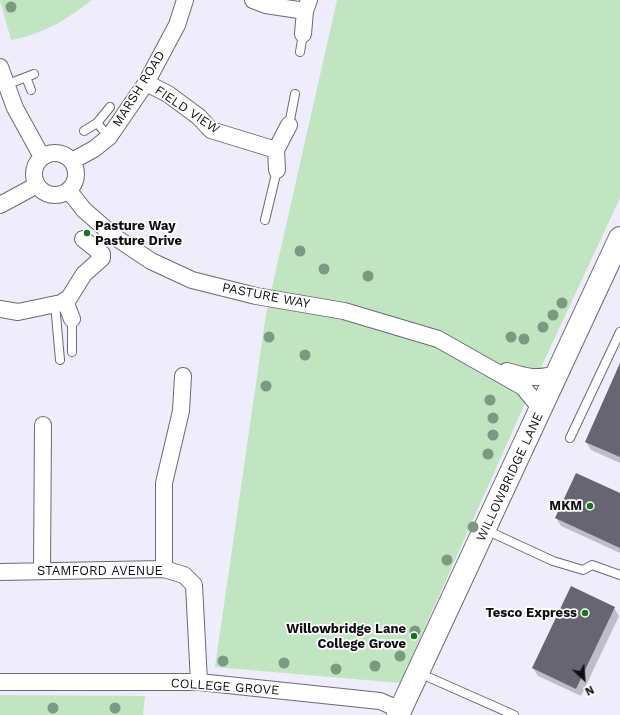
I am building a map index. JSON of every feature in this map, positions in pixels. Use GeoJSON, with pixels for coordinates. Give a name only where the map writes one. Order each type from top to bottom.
{"type":"FeatureCollection","features":[{"type":"Feature","properties":{"kind":"main road","name":"WILLOWBRIDGE LANE"},"geometry":{"type":"LineString","coordinates":[[399,712],[620,238]]}},
{"type":"Feature","properties":{"kind":"street","name":"MARSH ROAD"},"geometry":{"type":"LineString","coordinates":[[72,161],[94,149],[109,137],[146,83],[177,25],[185,0]]}},
{"type":"Feature","properties":{"kind":"street"},"geometry":{"type":"LineString","coordinates":[[253,0],[266,5],[307,6],[303,34]]}},
{"type":"Feature","properties":{"kind":"street"},"geometry":{"type":"LineString","coordinates":[[0,67],[15,108],[42,157]]}},
{"type":"Feature","properties":{"kind":"street","name":"FIELD VIEW"},"geometry":{"type":"LineString","coordinates":[[146,83],[168,94],[218,133],[276,150]]}},
{"type":"Feature","properties":{"kind":"street"},"geometry":{"type":"LineString","coordinates":[[277,170],[276,150],[289,125]]}},
{"type":"Feature","properties":{"kind":"street"},"geometry":{"type":"LineString","coordinates":[[57,153],[66,156],[72,161],[76,170],[76,178],[69,191],[59,196],[50,195],[42,192],[36,186],[34,170],[42,157],[57,153]]}},
{"type":"Feature","properties":{"kind":"street"},"geometry":{"type":"LineString","coordinates":[[0,205],[36,186]]}},
{"type":"Feature","properties":{"kind":"street","name":"PASTURE WAY"},"geometry":{"type":"LineString","coordinates":[[69,191],[84,210],[115,237],[151,261],[192,280],[256,296],[344,311],[438,339],[523,387],[541,409]]}},
{"type":"Feature","properties":{"kind":"street"},"geometry":{"type":"LineString","coordinates":[[0,309],[18,312],[60,302],[69,298],[84,274],[102,258],[102,254],[83,239]]}},
{"type":"Feature","properties":{"kind":"street"},"geometry":{"type":"LineString","coordinates":[[60,302],[72,319]]}},
{"type":"Feature","properties":{"kind":"street","name":"PASTURE WAY"},"geometry":{"type":"LineString","coordinates":[[484,364],[532,378],[543,378],[558,373]]}},
{"type":"Feature","properties":{"kind":"street"},"geometry":{"type":"LineString","coordinates":[[164,569],[164,483],[181,411],[182,374]]}},
{"type":"Feature","properties":{"kind":"street"},"geometry":{"type":"LineString","coordinates":[[42,571],[44,424]]}},
{"type":"Feature","properties":{"kind":"street","name":"STAMFORD AVENUE"},"geometry":{"type":"LineString","coordinates":[[0,572],[164,569],[184,575],[194,585],[199,682]]}},
{"type":"Feature","properties":{"kind":"street","name":"COLLEGE GROVE"},"geometry":{"type":"LineString","coordinates":[[0,682],[199,682],[380,701],[399,712]]}},
{"type":"Feature","properties":{"kind":"lane"},"geometry":{"type":"LineString","coordinates":[[300,52],[303,34]]}},
{"type":"Feature","properties":{"kind":"lane"},"geometry":{"type":"LineString","coordinates":[[6,85],[30,76],[31,90]]}},
{"type":"Feature","properties":{"kind":"lane"},"geometry":{"type":"LineString","coordinates":[[289,125],[295,94]]}},
{"type":"Feature","properties":{"kind":"lane"},"geometry":{"type":"LineString","coordinates":[[84,131],[97,123],[110,108]]}},
{"type":"Feature","properties":{"kind":"lane"},"geometry":{"type":"LineString","coordinates":[[97,123],[109,137]]}},
{"type":"Feature","properties":{"kind":"lane"},"geometry":{"type":"LineString","coordinates":[[265,220],[277,170]]}},
{"type":"Feature","properties":{"kind":"lane"},"geometry":{"type":"LineString","coordinates":[[60,302],[60,360]]}},
{"type":"Feature","properties":{"kind":"lane"},"geometry":{"type":"LineString","coordinates":[[72,319],[72,352]]}},
{"type":"Feature","properties":{"kind":"lane"},"geometry":{"type":"LineString","coordinates":[[570,438],[620,332]]}},
{"type":"Feature","properties":{"kind":"lane"},"geometry":{"type":"LineString","coordinates":[[485,530],[560,563],[582,570],[592,565],[620,575]]}},
{"type":"Feature","properties":{"kind":"lane"},"geometry":{"type":"LineString","coordinates":[[418,672],[499,712],[514,715]]}},
{"type":"Feature","properties":{"kind":"green space"},"geometry":{"type":"Polygon","coordinates":[[[0,0],[92,0],[63,20],[45,30],[11,40],[0,0]]]}},
{"type":"Feature","properties":{"kind":"green space"},"geometry":{"type":"Polygon","coordinates":[[[337,0],[620,0],[620,198],[544,361],[400,683],[215,667],[266,314],[337,0]]]}},
{"type":"Feature","properties":{"kind":"green space"},"geometry":{"type":"Polygon","coordinates":[[[0,695],[145,696],[143,715],[0,715],[0,695]]]}},
{"type":"Feature","properties":{"kind":"building"},"geometry":{"type":"Polygon","coordinates":[[[620,363],[620,457],[585,442],[620,363]]]}},
{"type":"Feature","properties":{"kind":"building","name":"MKM"},"geometry":{"type":"Polygon","coordinates":[[[576,473],[620,493],[620,548],[555,518],[576,473]]]}},
{"type":"Feature","properties":{"kind":"building"},"geometry":{"type":"Polygon","coordinates":[[[571,586],[615,607],[576,689],[532,668],[571,586]]]}},
{"type":"Feature","properties":{"kind":"place","name":"Pasture Way Pasture Drive"},"geometry":{"type":"Point","coordinates":[87,233]}},
{"type":"Feature","properties":{"kind":"place","name":"MKM"},"geometry":{"type":"Point","coordinates":[590,506]}},
{"type":"Feature","properties":{"kind":"place","name":"Tesco Express"},"geometry":{"type":"Point","coordinates":[585,613]}},
{"type":"Feature","properties":{"kind":"place","name":"Willowbridge Lane College Grove"},"geometry":{"type":"Point","coordinates":[414,636]}}]}
